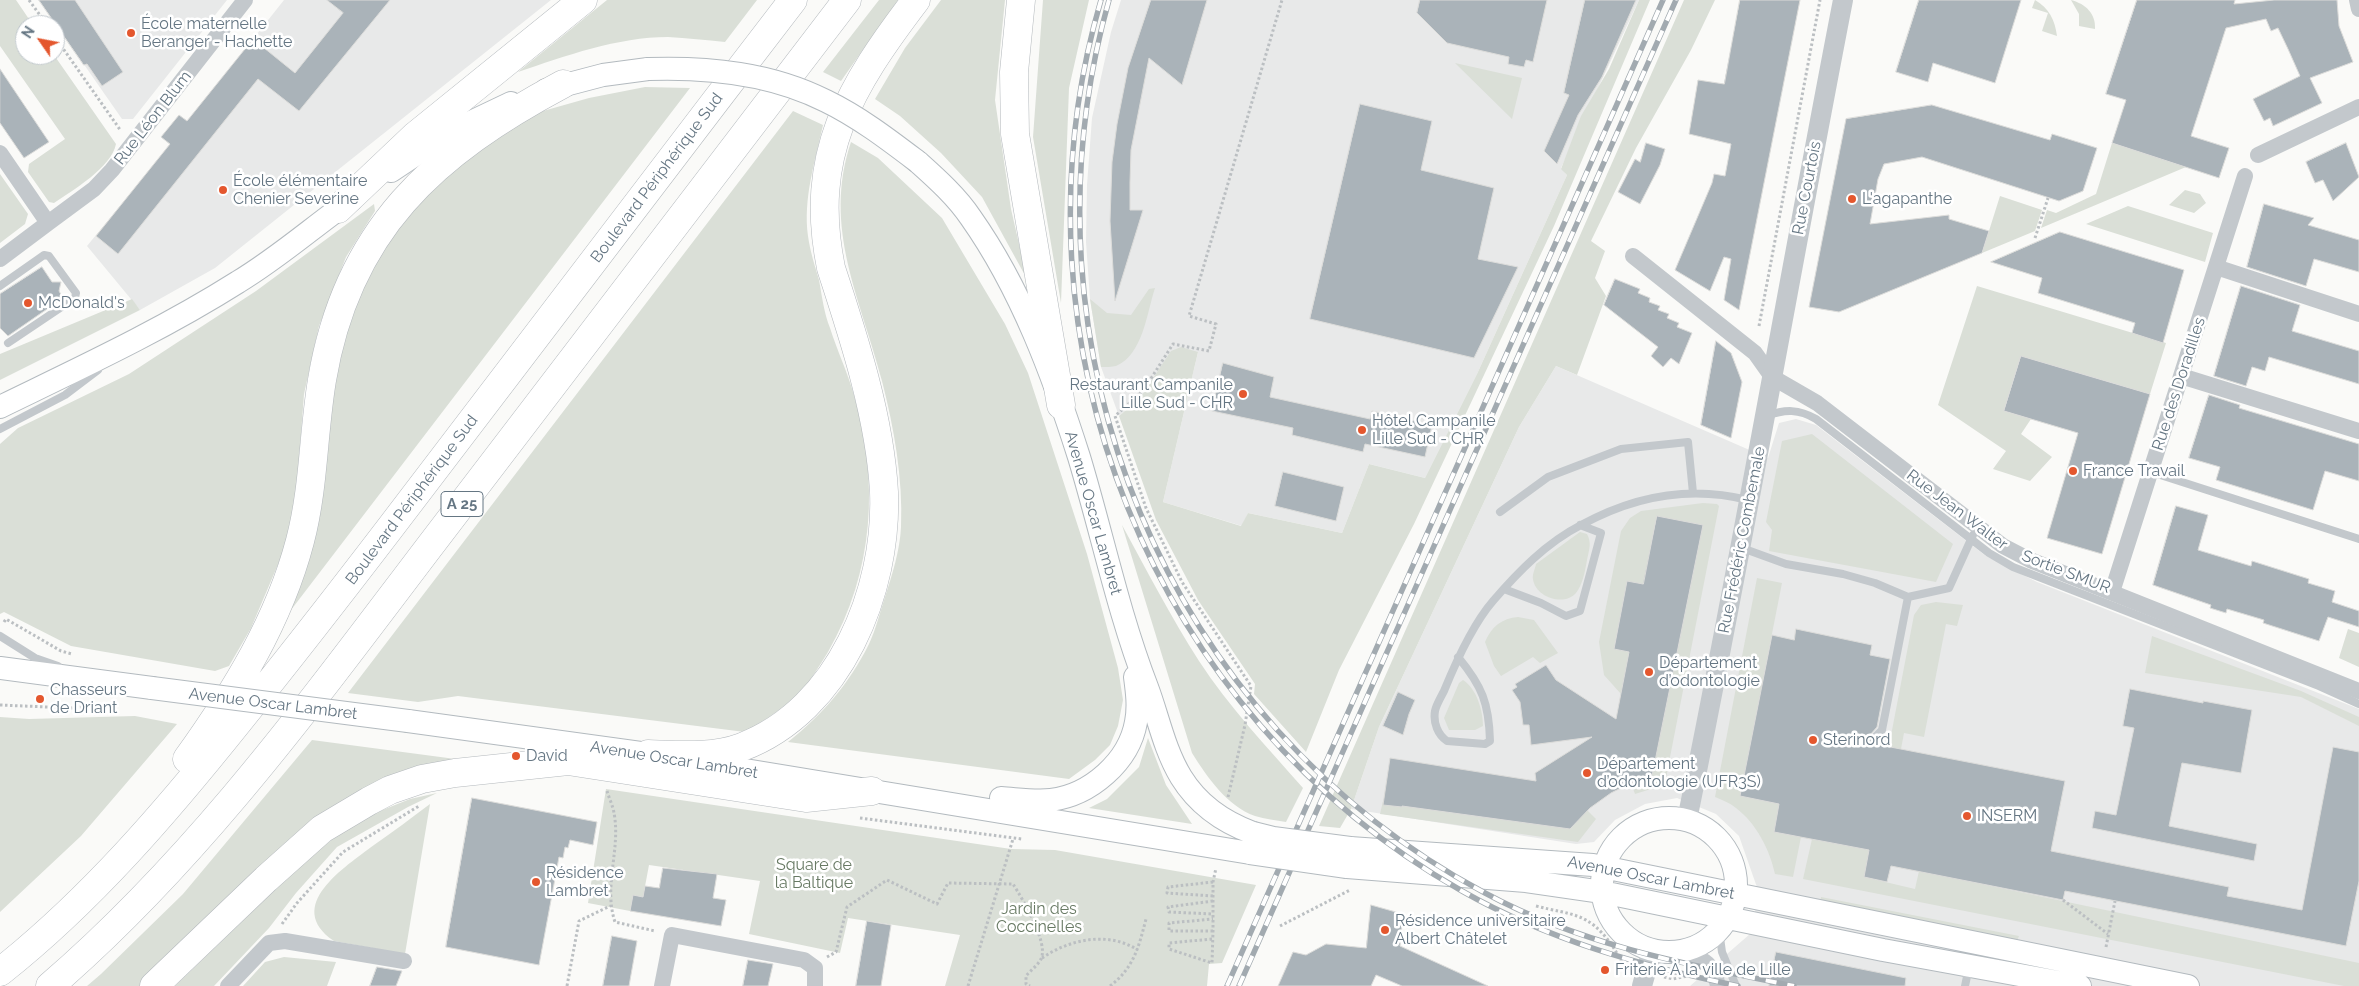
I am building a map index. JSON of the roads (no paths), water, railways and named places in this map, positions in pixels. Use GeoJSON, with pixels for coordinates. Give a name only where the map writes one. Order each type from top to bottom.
{"type":"FeatureCollection","features":[{"type":"Feature","properties":{"kind":"highway"},"geometry":{"type":"LineString","coordinates":[[338,209],[415,136],[583,0]]}},
{"type":"Feature","properties":{"kind":"highway","name":"Boulevard Périphérique Sud"},"geometry":{"type":"LineString","coordinates":[[0,972],[59,921],[152,826],[308,635],[793,0]]}},
{"type":"Feature","properties":{"kind":"highway","name":"A 25"},"geometry":{"type":"LineString","coordinates":[[50,986],[93,948],[156,885],[240,790],[351,649],[847,0]]}},
{"type":"Feature","properties":{"kind":"highway"},"geometry":{"type":"LineString","coordinates":[[648,754],[707,755],[741,747],[778,727],[808,703],[827,681],[860,623],[874,584],[881,552],[883,522],[884,492],[880,459],[874,418],[831,268],[827,246],[824,195],[830,153],[842,114],[859,80],[881,46],[916,0]]}},
{"type":"Feature","properties":{"kind":"highway"},"geometry":{"type":"LineString","coordinates":[[1021,0],[1014,72],[1015,134],[1061,405]]}},
{"type":"Feature","properties":{"kind":"highway"},"geometry":{"type":"LineString","coordinates":[[59,921],[110,860],[205,734],[258,648],[276,611],[292,569],[308,511],[316,424],[329,346],[349,287],[379,231],[420,181],[444,160],[501,120],[563,84]]}},
{"type":"Feature","properties":{"kind":"highway"},"geometry":{"type":"LineString","coordinates":[[154,986],[266,878],[322,829],[345,814],[390,790],[422,779],[456,773],[568,761],[806,798],[872,791]]}},
{"type":"Feature","properties":{"kind":"main road","name":"Avenue Oscar Lambret"},"geometry":{"type":"LineString","coordinates":[[0,407],[139,339],[250,275],[407,160],[448,133],[507,105],[563,84],[603,75],[648,69],[687,68],[724,71],[759,77],[799,89],[826,101],[855,118],[918,162],[942,184],[970,217],[1001,266],[1027,319],[1061,405],[1079,458],[1130,644],[1154,706],[1169,754],[1181,777],[1198,800],[1251,843]]}},
{"type":"Feature","properties":{"kind":"main road","name":"Avenue Oscar Lambret"},"geometry":{"type":"LineString","coordinates":[[958,804],[1000,798],[1051,800],[1072,795],[1088,788],[1108,772],[1119,759],[1136,724],[1138,706],[1130,644]]}},
{"type":"Feature","properties":{"kind":"main road","name":"Avenue Oscar Lambret"},"geometry":{"type":"LineString","coordinates":[[0,668],[648,754],[958,804],[1251,843],[1274,838],[1349,857],[1602,892],[1723,924],[1883,950],[1967,976],[2080,986]]}},
{"type":"Feature","properties":{"kind":"main road"},"geometry":{"type":"LineString","coordinates":[[1659,818],[1687,820],[1705,828],[1726,848],[1734,866],[1736,894],[1723,924],[1706,941],[1682,951],[1652,950],[1630,940],[1618,929],[1609,915],[1602,892],[1604,867],[1612,849],[1632,828],[1659,818]]}},
{"type":"Feature","properties":{"kind":"main road","name":"Avenue Oscar Lambret"},"geometry":{"type":"LineString","coordinates":[[1349,857],[1541,860],[1604,867],[2188,986]]}},
{"type":"Feature","properties":{"kind":"street","name":"Rue Léon Blum"},"geometry":{"type":"LineString","coordinates":[[0,259],[99,184],[245,0]]}},
{"type":"Feature","properties":{"kind":"street","name":"Rue Courtois"},"geometry":{"type":"LineString","coordinates":[[1772,377],[1843,0]]}},
{"type":"Feature","properties":{"kind":"street"},"geometry":{"type":"LineString","coordinates":[[2357,0],[2359,9]]}},
{"type":"Feature","properties":{"kind":"street"},"geometry":{"type":"LineString","coordinates":[[2258,155],[2359,107]]}},
{"type":"Feature","properties":{"kind":"street"},"geometry":{"type":"LineString","coordinates":[[0,153],[48,223]]}},
{"type":"Feature","properties":{"kind":"street","name":"Rue des Doradilles"},"geometry":{"type":"LineString","coordinates":[[2112,592],[2245,176]]}},
{"type":"Feature","properties":{"kind":"street","name":"Rue Jean Walter"},"geometry":{"type":"LineString","coordinates":[[1633,256],[1755,352],[1772,377],[1818,403],[1974,532],[2016,553],[2359,691]]}},
{"type":"Feature","properties":{"kind":"street"},"geometry":{"type":"LineString","coordinates":[[2216,267],[2359,314]]}},
{"type":"Feature","properties":{"kind":"street"},"geometry":{"type":"LineString","coordinates":[[2181,376],[2359,431]]}},
{"type":"Feature","properties":{"kind":"street","name":"Rue Frédéric Combemale"},"geometry":{"type":"LineString","coordinates":[[1687,820],[1766,417],[1772,377]]}},
{"type":"Feature","properties":{"kind":"street"},"geometry":{"type":"LineString","coordinates":[[662,986],[672,935],[804,960],[810,964],[816,974],[815,986]]}},
{"type":"Feature","properties":{"kind":"street"},"geometry":{"type":"LineString","coordinates":[[228,986],[269,943],[285,941],[404,961]]}},
{"type":"Feature","properties":{"kind":"street"},"geometry":{"type":"LineString","coordinates":[[1644,980],[1652,950]]}},
{"type":"Feature","properties":{"kind":"street"},"geometry":{"type":"LineString","coordinates":[[1682,951],[1709,964],[1715,974],[1718,986]]}},
{"type":"Feature","properties":{"kind":"lane"},"geometry":{"type":"LineString","coordinates":[[0,286],[44,255],[50,256],[76,293],[75,298],[8,343]]}},
{"type":"Feature","properties":{"kind":"lane","name":"Avenue Oscar Lambret"},"geometry":{"type":"LineString","coordinates":[[0,429],[65,395],[139,339]]}},
{"type":"Feature","properties":{"kind":"lane","name":"Sortie SMUR"},"geometry":{"type":"LineString","coordinates":[[1766,417],[1780,411],[1799,411],[1807,414],[1974,532],[1995,557],[2014,567],[2320,686],[2359,704]]}},
{"type":"Feature","properties":{"kind":"lane"},"geometry":{"type":"LineString","coordinates":[[1500,512],[1548,477],[1621,449],[1688,442],[1693,493]]}},
{"type":"Feature","properties":{"kind":"lane"},"geometry":{"type":"LineString","coordinates":[[2150,472],[2359,539]]}},
{"type":"Feature","properties":{"kind":"lane"},"geometry":{"type":"LineString","coordinates":[[1458,657],[1477,680],[1489,717],[1490,741],[1485,744],[1447,741],[1436,727],[1435,711],[1458,657],[1491,603],[1535,556],[1580,525],[1642,498],[1701,492],[1750,500]]}},
{"type":"Feature","properties":{"kind":"lane"},"geometry":{"type":"LineString","coordinates":[[1504,589],[1541,603],[1566,616],[1580,611],[1601,533],[1580,525]]}},
{"type":"Feature","properties":{"kind":"lane"},"geometry":{"type":"LineString","coordinates":[[1741,547],[1786,564],[1843,574],[1875,583],[1908,597],[1949,588],[1974,532]]}},
{"type":"Feature","properties":{"kind":"lane"},"geometry":{"type":"LineString","coordinates":[[1876,736],[1882,730],[1908,597]]}},
{"type":"Feature","properties":{"kind":"lane","name":"Avenue Oscar Lambret"},"geometry":{"type":"LineString","coordinates":[[0,636],[35,658],[58,666],[152,688]]}},
{"type":"Feature","properties":{"kind":"lane"},"geometry":{"type":"LineString","coordinates":[[1723,924],[1722,952],[1736,986]]}},
{"type":"Feature","properties":{"kind":"railway"},"geometry":{"type":"LineString","coordinates":[[1101,0],[1075,129],[1072,258],[1090,386],[1128,508],[1185,622],[1261,726],[1353,816],[1462,891],[1528,924],[1596,949],[1666,970],[1738,986]]}},
{"type":"Feature","properties":{"kind":"railway"},"geometry":{"type":"LineString","coordinates":[[1109,0],[1084,131],[1081,262],[1101,390],[1140,513],[1200,627],[1277,730],[1373,820],[1485,893],[1559,927],[1597,940],[1675,961],[1794,986]]}},
{"type":"Feature","properties":{"kind":"railway"},"geometry":{"type":"LineString","coordinates":[[1227,986],[1663,0]]}},
{"type":"Feature","properties":{"kind":"railway"},"geometry":{"type":"LineString","coordinates":[[1239,986],[1676,0]]}},
{"type":"Feature","properties":{"kind":"place","name":"École maternelle Beranger - Hachette"},"geometry":{"type":"Point","coordinates":[131,33]}},
{"type":"Feature","properties":{"kind":"place","name":"École élémentaire Chenier Severine"},"geometry":{"type":"Point","coordinates":[223,190]}},
{"type":"Feature","properties":{"kind":"place","name":"L'agapanthe"},"geometry":{"type":"Point","coordinates":[1852,199]}},
{"type":"Feature","properties":{"kind":"place","name":"McDonald's"},"geometry":{"type":"Point","coordinates":[28,303]}},
{"type":"Feature","properties":{"kind":"place","name":"Restaurant Campanile Lille Sud - CHR"},"geometry":{"type":"Point","coordinates":[1243,394]}},
{"type":"Feature","properties":{"kind":"place","name":"Hôtel Campanile Lille Sud - CHR"},"geometry":{"type":"Point","coordinates":[1362,430]}},
{"type":"Feature","properties":{"kind":"place","name":"France Travail"},"geometry":{"type":"Point","coordinates":[2073,471]}},
{"type":"Feature","properties":{"kind":"place","name":"Département d’odontologie"},"geometry":{"type":"Point","coordinates":[1649,672]}},
{"type":"Feature","properties":{"kind":"place","name":"Chasseurs de Driant"},"geometry":{"type":"Point","coordinates":[40,699]}},
{"type":"Feature","properties":{"kind":"place","name":"Sterinord"},"geometry":{"type":"Point","coordinates":[1813,740]}},
{"type":"Feature","properties":{"kind":"place","name":"David"},"geometry":{"type":"Point","coordinates":[516,756]}},
{"type":"Feature","properties":{"kind":"place","name":"Département d’odontologie (UFR3S)"},"geometry":{"type":"Point","coordinates":[1587,773]}},
{"type":"Feature","properties":{"kind":"place","name":"INSERM"},"geometry":{"type":"Point","coordinates":[1967,816]}},
{"type":"Feature","properties":{"kind":"place","name":"Résidence Lambret"},"geometry":{"type":"Point","coordinates":[536,882]}},
{"type":"Feature","properties":{"kind":"place","name":"Résidence universitaire Albert Châtelet"},"geometry":{"type":"Point","coordinates":[1385,930]}},
{"type":"Feature","properties":{"kind":"place","name":"Friterie À la ville de Lille"},"geometry":{"type":"Point","coordinates":[1605,970]}},
{"type":"Feature","properties":{"kind":"park label","name":"Square de la Baltique"},"geometry":{"type":"Point","coordinates":[814,874]}},
{"type":"Feature","properties":{"kind":"park label","name":"Jardin des Coccinelles"},"geometry":{"type":"Point","coordinates":[1039,918]}}]}
